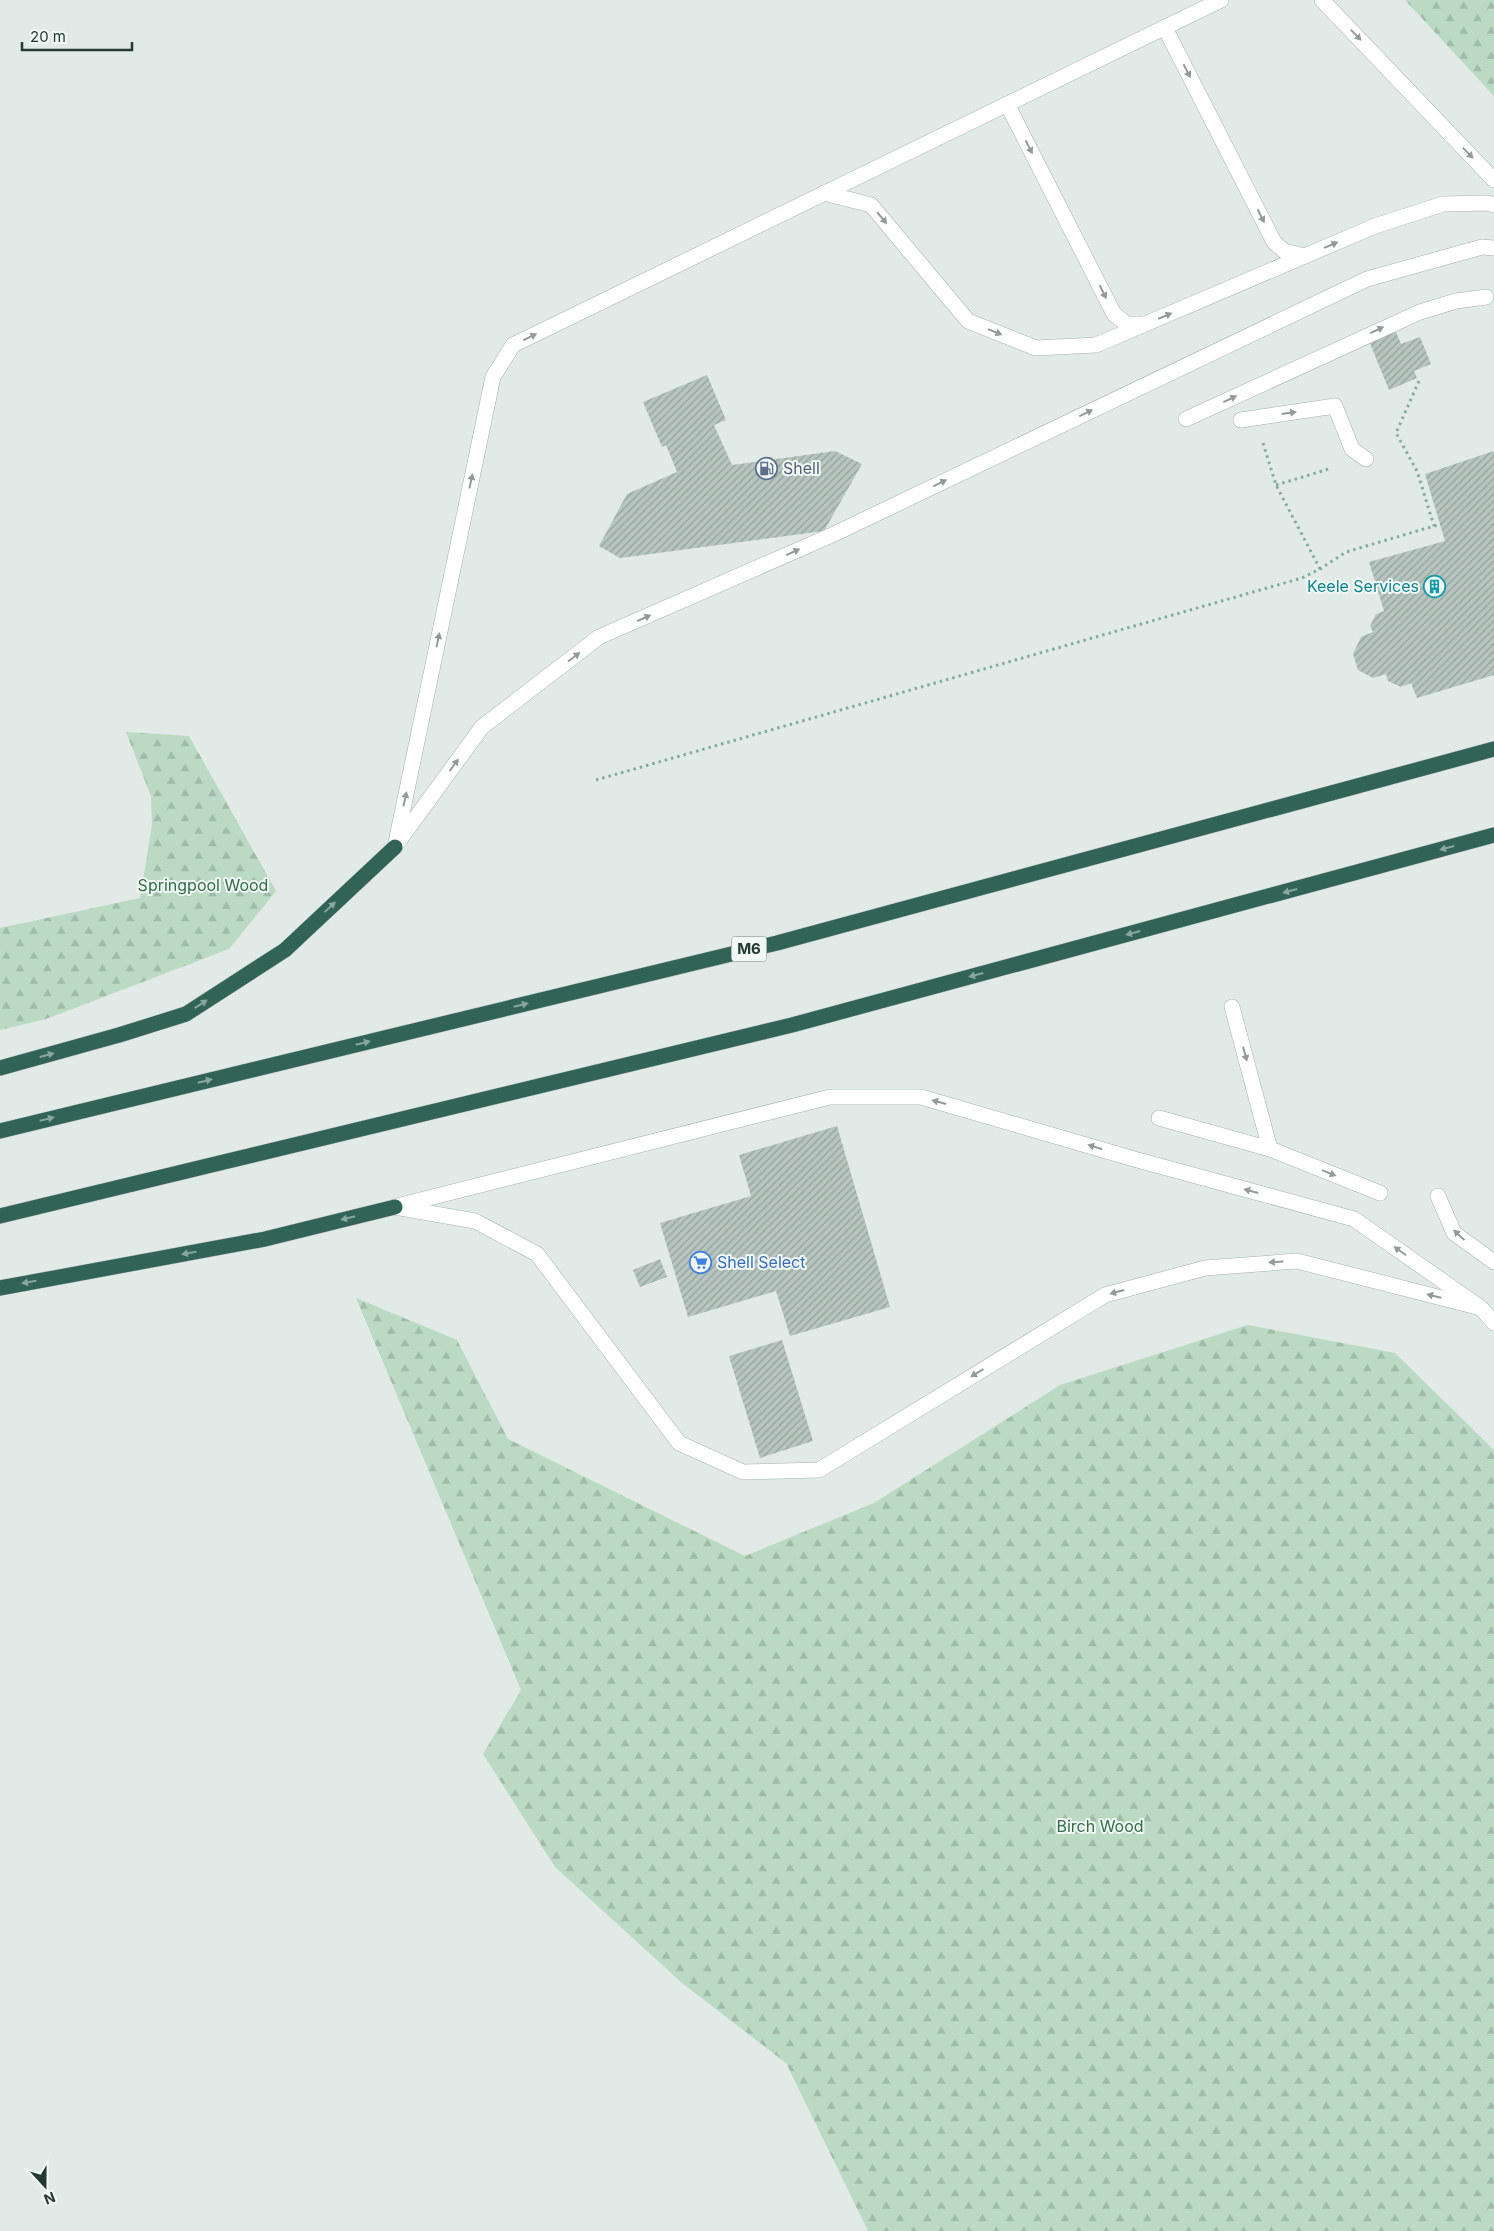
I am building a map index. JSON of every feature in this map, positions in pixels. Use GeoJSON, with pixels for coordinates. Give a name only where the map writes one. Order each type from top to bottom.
{"type":"FeatureCollection","features":[{"type":"Feature","properties":{"kind":"highway","name":"M6"},"geometry":{"type":"LineString","coordinates":[[0,1131],[777,943],[1494,749]]}},
{"type":"Feature","properties":{"kind":"highway"},"geometry":{"type":"LineString","coordinates":[[0,1216],[792,1024],[1494,835]]}},
{"type":"Feature","properties":{"kind":"highway"},"geometry":{"type":"LineString","coordinates":[[0,1068],[186,1014],[285,950],[395,847]]}},
{"type":"Feature","properties":{"kind":"highway"},"geometry":{"type":"LineString","coordinates":[[0,1288],[265,1239],[395,1206]]}},
{"type":"Feature","properties":{"kind":"lane"},"geometry":{"type":"LineString","coordinates":[[395,847],[493,377],[513,345],[1221,0]]}},
{"type":"Feature","properties":{"kind":"lane"},"geometry":{"type":"LineString","coordinates":[[1322,0],[1494,180]]}},
{"type":"Feature","properties":{"kind":"lane"},"geometry":{"type":"LineString","coordinates":[[1165,28],[1274,242],[1284,251],[1305,256]]}},
{"type":"Feature","properties":{"kind":"lane"},"geometry":{"type":"LineString","coordinates":[[1007,104],[1114,314],[1127,324],[1145,324]]}},
{"type":"Feature","properties":{"kind":"lane"},"geometry":{"type":"LineString","coordinates":[[824,193],[871,205],[968,321],[1036,348],[1096,345],[1375,226],[1442,204],[1487,203],[1494,205]]}},
{"type":"Feature","properties":{"kind":"lane"},"geometry":{"type":"LineString","coordinates":[[395,847],[482,726],[599,637],[832,535],[1367,279],[1482,247],[1494,248]]}},
{"type":"Feature","properties":{"kind":"lane"},"geometry":{"type":"LineString","coordinates":[[1186,419],[1420,312],[1456,301],[1486,297]]}},
{"type":"Feature","properties":{"kind":"lane"},"geometry":{"type":"LineString","coordinates":[[1241,420],[1335,406],[1352,449],[1366,459]]}},
{"type":"Feature","properties":{"kind":"lane"},"geometry":{"type":"LineString","coordinates":[[1232,1007],[1270,1150]]}},
{"type":"Feature","properties":{"kind":"lane"},"geometry":{"type":"LineString","coordinates":[[395,1206],[830,1098],[921,1097],[1134,1159],[1354,1219],[1481,1308],[1494,1323]]}},
{"type":"Feature","properties":{"kind":"lane"},"geometry":{"type":"LineString","coordinates":[[1159,1118],[1270,1150],[1380,1193]]}},
{"type":"Feature","properties":{"kind":"lane"},"geometry":{"type":"LineString","coordinates":[[1438,1196],[1454,1233],[1494,1262]]}},
{"type":"Feature","properties":{"kind":"lane"},"geometry":{"type":"LineString","coordinates":[[395,1206],[475,1221],[537,1254],[679,1443],[743,1472],[819,1470],[1105,1295],[1205,1268],[1297,1261],[1481,1308]]}},
{"type":"Feature","properties":{"kind":"path"},"geometry":{"type":"LineString","coordinates":[[1420,381],[1396,433],[1417,472],[1434,526]]}},
{"type":"Feature","properties":{"kind":"path"},"geometry":{"type":"LineString","coordinates":[[1262,441],[1276,486],[1320,569]]}},
{"type":"Feature","properties":{"kind":"path"},"geometry":{"type":"LineString","coordinates":[[1276,486],[1333,467],[1330,459]]}},
{"type":"Feature","properties":{"kind":"path"},"geometry":{"type":"LineString","coordinates":[[596,780],[1292,580],[1320,569],[1346,552],[1441,524]]}},
{"type":"Feature","properties":{"kind":"green space"},"geometry":{"type":"Polygon","coordinates":[[[1405,0],[1494,0],[1494,96],[1405,0]]]}},
{"type":"Feature","properties":{"kind":"green space","name":"Springpool Wood"},"geometry":{"type":"Polygon","coordinates":[[[126,732],[189,736],[276,891],[229,949],[46,1019],[0,1030],[0,928],[140,898],[152,825],[151,796],[126,732]]]}},
{"type":"Feature","properties":{"kind":"green space","name":"Birch Wood"},"geometry":{"type":"Polygon","coordinates":[[[356,1298],[457,1340],[508,1439],[745,1556],[874,1503],[1060,1385],[1248,1325],[1395,1353],[1494,1450],[1494,2231],[868,2231],[786,2063],[682,1983],[555,1867],[483,1754],[521,1690],[356,1298]]]}},
{"type":"Feature","properties":{"kind":"building"},"geometry":{"type":"Polygon","coordinates":[[[1395,330],[1401,344],[1420,337],[1431,364],[1414,371],[1417,378],[1389,390],[1369,341],[1395,330]]]}},
{"type":"Feature","properties":{"kind":"building","name":"Shell"},"geometry":{"type":"Polygon","coordinates":[[[707,375],[726,420],[714,425],[732,465],[835,451],[862,464],[824,531],[620,558],[599,546],[627,494],[677,472],[666,445],[662,447],[643,402],[707,375]]]}},
{"type":"Feature","properties":{"kind":"building","name":"Keele Services"},"geometry":{"type":"Polygon","coordinates":[[[1494,451],[1494,675],[1417,698],[1411,683],[1401,687],[1388,681],[1386,674],[1373,678],[1358,670],[1353,654],[1361,637],[1373,632],[1370,626],[1376,614],[1384,611],[1369,562],[1445,541],[1425,474],[1494,451]]]}},
{"type":"Feature","properties":{"kind":"building"},"geometry":{"type":"Polygon","coordinates":[[[837,1126],[890,1307],[790,1336],[776,1291],[688,1317],[660,1223],[751,1196],[739,1155],[837,1126]]]}},
{"type":"Feature","properties":{"kind":"building"},"geometry":{"type":"Polygon","coordinates":[[[660,1259],[667,1277],[640,1287],[633,1270],[660,1259]]]}},
{"type":"Feature","properties":{"kind":"building"},"geometry":{"type":"Polygon","coordinates":[[[782,1340],[813,1441],[760,1458],[729,1356],[782,1340]]]}},
{"type":"Feature","properties":{"kind":"place","name":"Shell"},"geometry":{"type":"Point","coordinates":[767,468]}},
{"type":"Feature","properties":{"kind":"place","name":"Keele Services"},"geometry":{"type":"Point","coordinates":[1435,586]}},
{"type":"Feature","properties":{"kind":"place","name":"Shell Select"},"geometry":{"type":"Point","coordinates":[701,1262]}}]}
